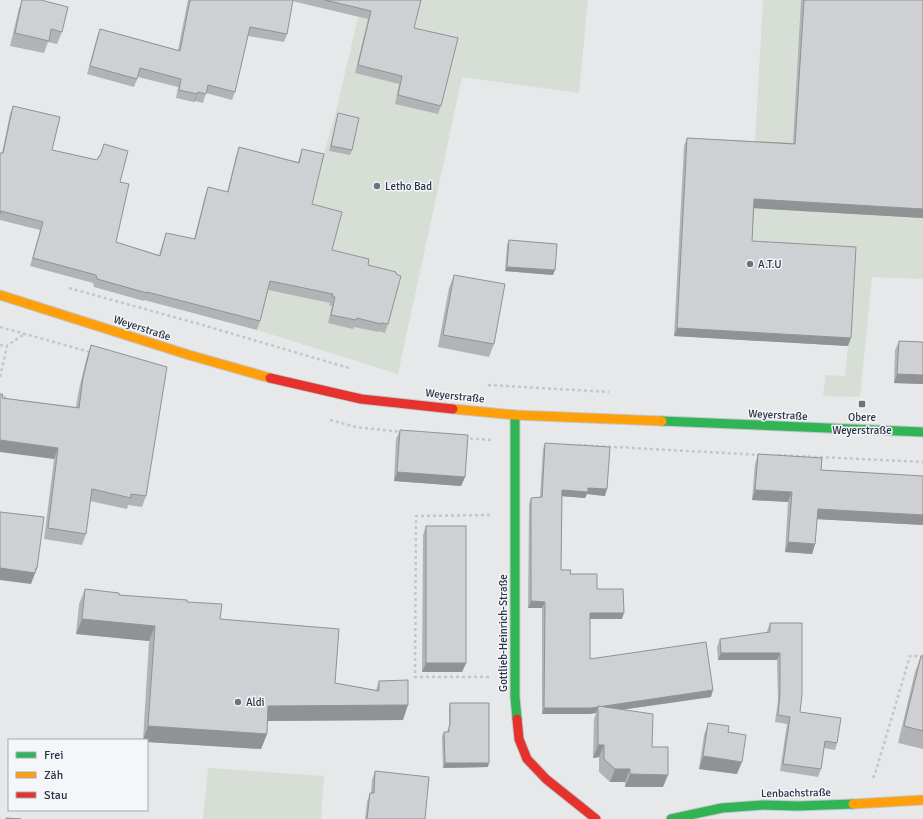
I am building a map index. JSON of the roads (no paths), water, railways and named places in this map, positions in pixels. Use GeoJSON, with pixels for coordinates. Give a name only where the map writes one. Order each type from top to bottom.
{"type":"FeatureCollection","features":[{"type":"Feature","properties":{"kind":"main road","name":"Weyerstraße"},"geometry":{"type":"LineString","coordinates":[[0,295],[189,355],[286,382],[360,399],[515,415],[923,432]]}},
{"type":"Feature","properties":{"kind":"main road","name":"Gottlieb-Heinrich-Straße"},"geometry":{"type":"LineString","coordinates":[[515,415],[515,697],[519,739],[527,759],[546,779],[596,819]]}},
{"type":"Feature","properties":{"kind":"main road","name":"Lenbachstraße"},"geometry":{"type":"LineString","coordinates":[[671,819],[722,808],[763,805],[798,806],[858,804],[923,800]]}},
{"type":"Feature","properties":{"kind":"place","name":"Letho Bad"},"geometry":{"type":"Point","coordinates":[377,186]}},
{"type":"Feature","properties":{"kind":"place","name":"A.T.U"},"geometry":{"type":"Point","coordinates":[750,264]}},
{"type":"Feature","properties":{"kind":"place","name":"Obere Weyerstraße"},"geometry":{"type":"Point","coordinates":[862,404]}},
{"type":"Feature","properties":{"kind":"place","name":"Aldi"},"geometry":{"type":"Point","coordinates":[238,702]}}]}
